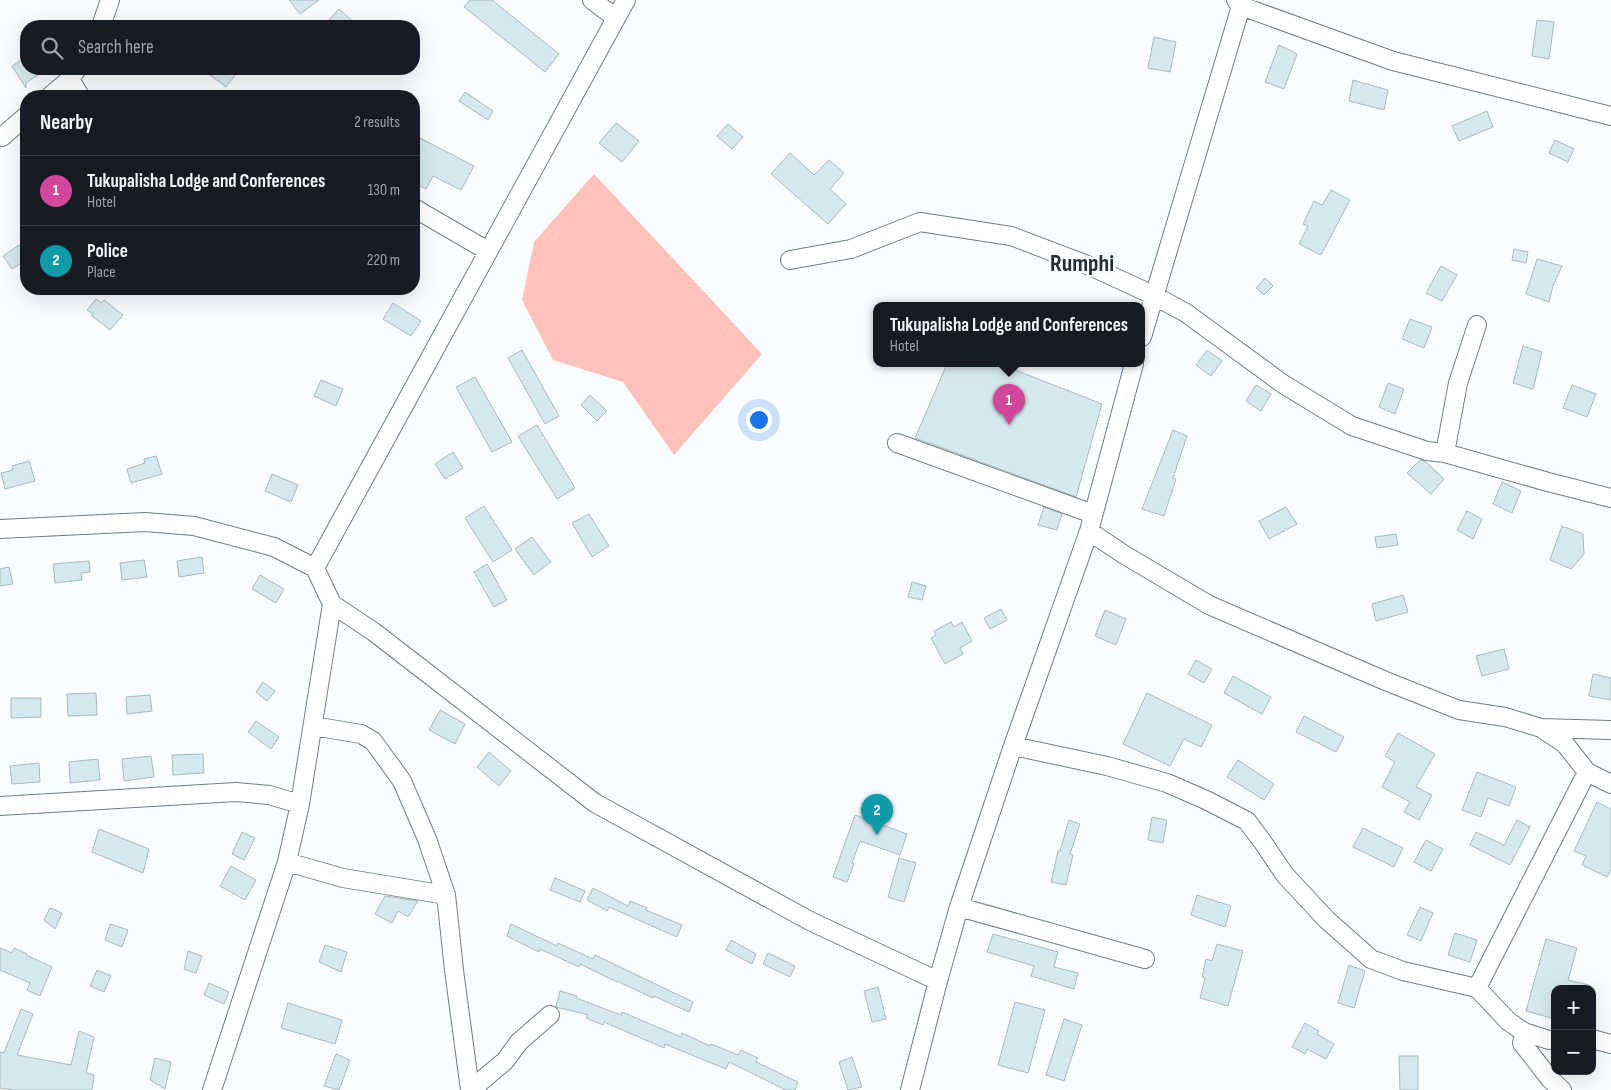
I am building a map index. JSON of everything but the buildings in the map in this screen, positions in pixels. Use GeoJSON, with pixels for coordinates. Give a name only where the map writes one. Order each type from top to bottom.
{"type":"FeatureCollection","features":[{"type":"Feature","properties":{"kind":"street"},"geometry":{"type":"LineString","coordinates":[[103,20],[110,0]]}},
{"type":"Feature","properties":{"kind":"street"},"geometry":{"type":"LineString","coordinates":[[592,0],[616,18]]}},
{"type":"Feature","properties":{"kind":"street"},"geometry":{"type":"LineString","coordinates":[[315,568],[626,0]]}},
{"type":"Feature","properties":{"kind":"street"},"geometry":{"type":"LineString","coordinates":[[1145,326],[1240,2],[1393,61],[1611,116]]}},
{"type":"Feature","properties":{"kind":"street"},"geometry":{"type":"LineString","coordinates":[[57,90],[73,75]]}},
{"type":"Feature","properties":{"kind":"street"},"geometry":{"type":"LineString","coordinates":[[74,75],[78,90]]}},
{"type":"Feature","properties":{"kind":"street"},"geometry":{"type":"LineString","coordinates":[[1,138],[20,121]]}},
{"type":"Feature","properties":{"kind":"street"},"geometry":{"type":"LineString","coordinates":[[420,211],[488,251]]}},
{"type":"Feature","properties":{"kind":"street"},"geometry":{"type":"LineString","coordinates":[[790,260],[851,249],[920,222],[1011,236],[1090,266],[1153,295],[1186,313],[1283,384],[1352,426],[1427,451],[1446,453],[1611,498]]}},
{"type":"Feature","properties":{"kind":"street"},"geometry":{"type":"LineString","coordinates":[[1446,453],[1458,382],[1477,325]]}},
{"type":"Feature","properties":{"kind":"street"},"geometry":{"type":"LineString","coordinates":[[910,1090],[959,907],[1088,531],[1133,367]]}},
{"type":"Feature","properties":{"kind":"street"},"geometry":{"type":"LineString","coordinates":[[897,443],[1093,514]]}},
{"type":"Feature","properties":{"kind":"street"},"geometry":{"type":"LineString","coordinates":[[0,529],[144,522],[194,526],[274,547],[315,568],[332,604],[374,632],[595,803],[810,921],[938,980]]}},
{"type":"Feature","properties":{"kind":"street"},"geometry":{"type":"LineString","coordinates":[[1088,531],[1130,559],[1209,605],[1458,710],[1505,717],[1541,728],[1611,730]]}},
{"type":"Feature","properties":{"kind":"street"},"geometry":{"type":"LineString","coordinates":[[212,1090],[287,862],[300,804],[332,604]]}},
{"type":"Feature","properties":{"kind":"street"},"geometry":{"type":"LineString","coordinates":[[312,726],[360,734],[373,741],[402,781],[427,839],[446,895],[470,1090]]}},
{"type":"Feature","properties":{"kind":"street"},"geometry":{"type":"LineString","coordinates":[[1541,728],[1565,744],[1587,772],[1611,784]]}},
{"type":"Feature","properties":{"kind":"street"},"geometry":{"type":"LineString","coordinates":[[1013,746],[1106,766],[1167,783],[1206,800],[1246,822],[1262,841],[1285,875],[1327,920],[1371,959],[1403,971],[1477,988],[1508,1021],[1524,1032],[1551,1040]]}},
{"type":"Feature","properties":{"kind":"street"},"geometry":{"type":"LineString","coordinates":[[1477,988],[1587,772]]}},
{"type":"Feature","properties":{"kind":"street"},"geometry":{"type":"LineString","coordinates":[[0,806],[236,792],[269,795],[300,804]]}},
{"type":"Feature","properties":{"kind":"street"},"geometry":{"type":"LineString","coordinates":[[287,862],[342,878],[446,895]]}},
{"type":"Feature","properties":{"kind":"street"},"geometry":{"type":"LineString","coordinates":[[959,907],[1145,959]]}},
{"type":"Feature","properties":{"kind":"street"},"geometry":{"type":"LineString","coordinates":[[475,1090],[480,1082],[505,1060],[519,1042],[550,1015]]}},
{"type":"Feature","properties":{"kind":"street"},"geometry":{"type":"LineString","coordinates":[[1524,1032],[1522,1044],[1550,1079],[1562,1090]]}},
{"type":"Feature","properties":{"kind":"street"},"geometry":{"type":"LineString","coordinates":[[1596,1040],[1611,1044]]}},
{"type":"Feature","properties":{"kind":"shaded area"},"geometry":{"type":"Polygon","coordinates":[[[594,174],[762,354],[674,455],[623,382],[553,360],[522,300],[534,242],[594,174]]]}},
{"type":"Feature","properties":{"kind":"place","name":"Tukupalisha Lodge and Conferences"},"geometry":{"type":"Point","coordinates":[1009,425]}},
{"type":"Feature","properties":{"kind":"place","name":"Police"},"geometry":{"type":"Point","coordinates":[877,835]}},
{"type":"Feature","properties":{"kind":"district","name":"Rumphi"},"geometry":{"type":"Point","coordinates":[1082,263]}}]}
